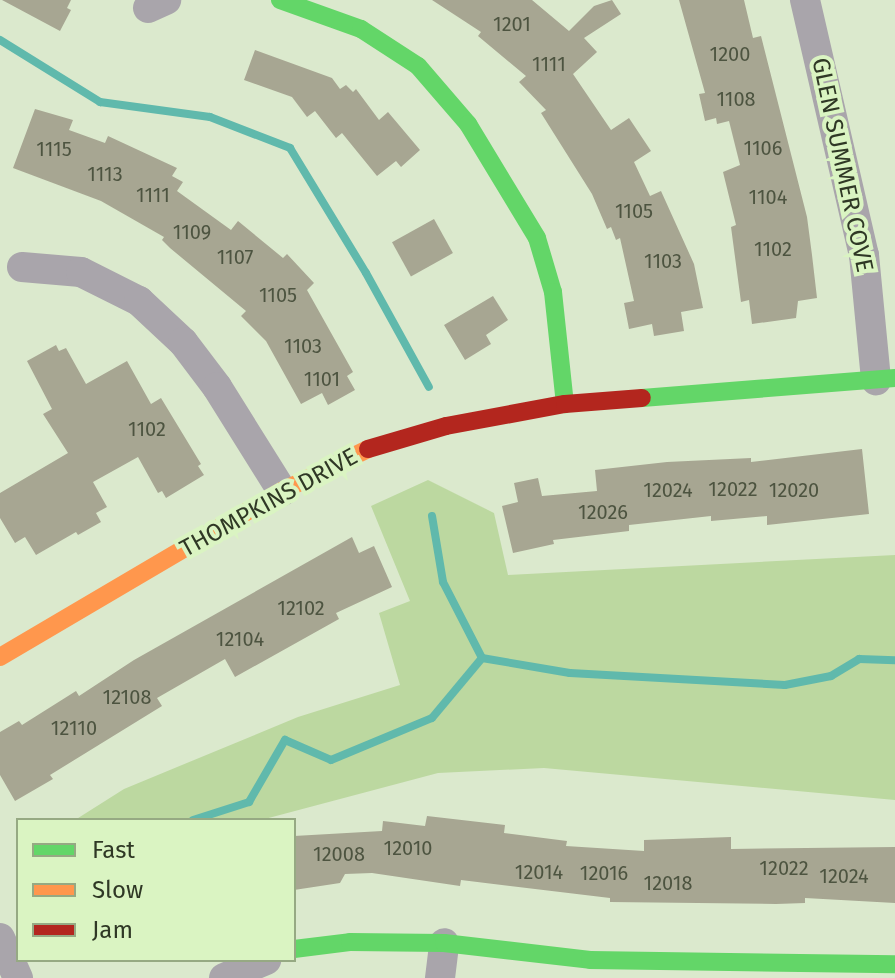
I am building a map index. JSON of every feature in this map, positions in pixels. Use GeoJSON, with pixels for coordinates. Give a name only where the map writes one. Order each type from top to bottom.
{"type":"FeatureCollection","features":[{"type":"Feature","properties":{"kind":"street"},"geometry":{"type":"LineString","coordinates":[[280,0],[361,29],[418,66],[468,124],[537,238],[553,292],[565,404]]}},
{"type":"Feature","properties":{"kind":"street","name":"GLEN SUMMER COVE"},"geometry":{"type":"LineString","coordinates":[[805,0],[864,255],[886,379]]}},
{"type":"Feature","properties":{"kind":"street"},"geometry":{"type":"LineString","coordinates":[[22,267],[81,272],[139,301],[183,342],[209,376],[282,491]]}},
{"type":"Feature","properties":{"kind":"street","name":"THOMPKINS DRIVE"},"geometry":{"type":"LineString","coordinates":[[0,657],[282,491],[363,451],[446,426],[565,404],[886,379]]}},
{"type":"Feature","properties":{"kind":"street"},"geometry":{"type":"LineString","coordinates":[[0,938],[18,978]]}},
{"type":"Feature","properties":{"kind":"street"},"geometry":{"type":"LineString","coordinates":[[296,949],[350,942],[444,943],[590,960],[814,971],[895,964]]}},
{"type":"Feature","properties":{"kind":"street"},"geometry":{"type":"LineString","coordinates":[[440,978],[444,943]]}},
{"type":"Feature","properties":{"kind":"street"},"geometry":{"type":"LineString","coordinates":[[224,978],[261,962]]}},
{"type":"Feature","properties":{"kind":"green space"},"geometry":{"type":"Polygon","coordinates":[[[428,480],[494,513],[508,575],[895,555],[895,800],[544,768],[438,773],[269,818],[78,818],[124,789],[298,717],[400,685],[379,613],[410,601],[371,506],[428,480]]]}},
{"type":"Feature","properties":{"kind":"building"},"geometry":{"type":"Polygon","coordinates":[[[2,0],[71,0],[67,8],[71,10],[60,31],[2,0]]]}},
{"type":"Feature","properties":{"kind":"building"},"geometry":{"type":"Polygon","coordinates":[[[432,0],[532,0],[569,31],[594,6],[612,0],[621,14],[584,38],[597,52],[573,74],[611,130],[629,118],[651,151],[634,162],[650,196],[661,191],[694,264],[703,308],[681,312],[684,331],[654,336],[652,324],[629,329],[624,303],[634,301],[620,238],[616,240],[611,227],[607,229],[592,194],[541,113],[546,110],[519,82],[526,76],[478,36],[481,32],[432,0]]]}},
{"type":"Feature","properties":{"kind":"building"},"geometry":{"type":"Polygon","coordinates":[[[679,0],[744,0],[753,38],[761,36],[807,217],[812,255],[817,298],[798,301],[796,318],[752,324],[749,300],[741,302],[731,227],[736,225],[723,172],[740,165],[729,121],[717,124],[716,118],[705,121],[699,94],[705,93],[679,0]]]}},
{"type":"Feature","properties":{"kind":"building"},"geometry":{"type":"Polygon","coordinates":[[[255,50],[332,78],[340,89],[346,85],[353,92],[356,89],[379,120],[388,112],[420,150],[401,167],[396,161],[377,176],[342,133],[336,138],[315,111],[307,117],[292,97],[244,80],[255,50]]]}},
{"type":"Feature","properties":{"kind":"building"},"geometry":{"type":"Polygon","coordinates":[[[35,109],[73,120],[69,130],[105,143],[108,136],[177,168],[172,176],[183,182],[177,191],[231,230],[238,221],[283,258],[287,254],[314,283],[307,290],[353,372],[347,376],[355,390],[328,405],[322,393],[301,404],[266,341],[241,316],[246,311],[170,248],[162,240],[164,237],[101,201],[13,168],[35,109]]]}},
{"type":"Feature","properties":{"kind":"building"},"geometry":{"type":"Polygon","coordinates":[[[434,219],[453,253],[411,276],[392,242],[434,219]]]}},
{"type":"Feature","properties":{"kind":"building"},"geometry":{"type":"Polygon","coordinates":[[[493,296],[508,320],[486,335],[491,344],[465,360],[444,325],[493,296]]]}},
{"type":"Feature","properties":{"kind":"building"},"geometry":{"type":"Polygon","coordinates":[[[56,345],[59,351],[66,348],[86,384],[127,361],[151,404],[161,398],[201,464],[198,466],[204,475],[166,498],[162,491],[158,493],[138,457],[93,482],[107,507],[96,513],[101,522],[78,535],[76,532],[36,555],[25,537],[15,543],[0,518],[0,493],[68,453],[43,414],[52,409],[27,361],[56,345]]]}},
{"type":"Feature","properties":{"kind":"building"},"geometry":{"type":"Polygon","coordinates":[[[862,449],[869,514],[767,525],[767,516],[711,521],[711,516],[629,525],[629,531],[553,540],[554,544],[513,553],[502,506],[518,502],[514,483],[538,478],[542,496],[597,491],[595,470],[667,462],[751,458],[751,462],[862,449]]]}},
{"type":"Feature","properties":{"kind":"building"},"geometry":{"type":"Polygon","coordinates":[[[352,537],[359,553],[374,546],[392,587],[336,613],[339,619],[235,677],[225,659],[157,698],[162,706],[50,775],[53,779],[15,801],[0,775],[0,732],[19,721],[22,725],[76,691],[79,696],[134,660],[352,537]]]}},
{"type":"Feature","properties":{"kind":"building"},"geometry":{"type":"Polygon","coordinates":[[[427,816],[505,825],[504,833],[567,841],[566,846],[644,851],[644,840],[731,837],[731,849],[895,847],[895,903],[805,898],[805,903],[776,904],[610,902],[610,898],[461,880],[460,886],[372,873],[345,874],[340,883],[296,890],[296,836],[382,831],[383,821],[425,826],[427,816]]]}},
{"type":"Feature","properties":{"kind":"waterway"},"geometry":{"type":"LineString","coordinates":[[0,40],[100,102],[210,117],[290,148],[366,273],[429,387]]}},
{"type":"Feature","properties":{"kind":"waterway"},"geometry":{"type":"LineString","coordinates":[[432,516],[443,582],[482,658],[570,673],[785,685],[831,676],[859,659],[895,660]]}},
{"type":"Feature","properties":{"kind":"waterway"},"geometry":{"type":"LineString","coordinates":[[199,818],[249,802],[285,740],[331,760],[432,718],[482,658]]}},
{"type":"Feature","properties":{"kind":"traffic: fast"},"geometry":{"type":"LineString","coordinates":[[280,0],[361,29],[418,66],[468,124],[537,238],[553,292],[565,404]]}},
{"type":"Feature","properties":{"kind":"traffic: fast"},"geometry":{"type":"LineString","coordinates":[[642,398],[895,378]]}},
{"type":"Feature","properties":{"kind":"traffic: fast"},"geometry":{"type":"LineString","coordinates":[[296,949],[350,942],[444,943],[590,960],[895,964]]}},
{"type":"Feature","properties":{"kind":"traffic: slow"},"geometry":{"type":"LineString","coordinates":[[0,657],[282,491],[368,449]]}},
{"type":"Feature","properties":{"kind":"traffic: jam"},"geometry":{"type":"LineString","coordinates":[[368,449],[446,426],[565,404],[642,398]]}}]}
